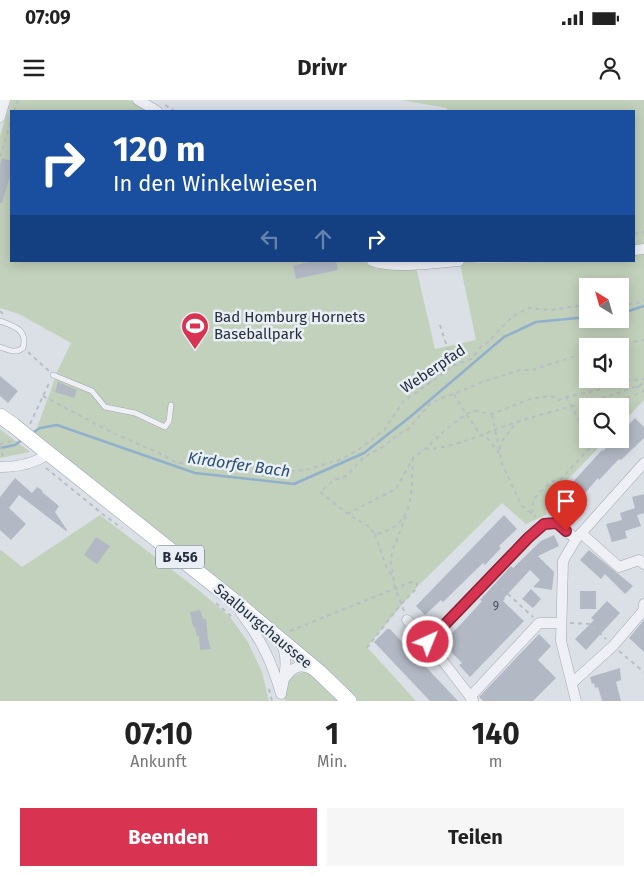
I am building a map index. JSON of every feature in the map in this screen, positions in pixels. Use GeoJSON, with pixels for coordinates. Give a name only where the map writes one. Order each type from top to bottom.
{"type":"FeatureCollection","features":[{"type":"Feature","properties":{"kind":"main road","name":"Saalburgchaussee"},"geometry":{"type":"LineString","coordinates":[[0,416],[33,441],[44,457],[228,596],[318,672],[349,701]]}},
{"type":"Feature","properties":{"kind":"street"},"geometry":{"type":"LineString","coordinates":[[0,117],[5,100]]}},
{"type":"Feature","properties":{"kind":"street"},"geometry":{"type":"LineString","coordinates":[[138,100],[160,108]]}},
{"type":"Feature","properties":{"kind":"street"},"geometry":{"type":"LineString","coordinates":[[374,262],[393,264],[437,262]]}},
{"type":"Feature","properties":{"kind":"street"},"geometry":{"type":"LineString","coordinates":[[0,467],[31,463],[44,457]]}},
{"type":"Feature","properties":{"kind":"street"},"geometry":{"type":"LineString","coordinates":[[576,701],[562,641],[563,562],[578,536],[644,463]]}},
{"type":"Feature","properties":{"kind":"street"},"geometry":{"type":"LineString","coordinates":[[428,642],[528,538],[544,524],[557,523],[578,536],[619,567],[639,560],[644,564]]}},
{"type":"Feature","properties":{"kind":"street"},"geometry":{"type":"LineString","coordinates":[[228,596],[255,631],[270,658],[281,698]]}},
{"type":"Feature","properties":{"kind":"street"},"geometry":{"type":"LineString","coordinates":[[572,683],[613,646],[642,611],[644,604]]}},
{"type":"Feature","properties":{"kind":"street"},"geometry":{"type":"LineString","coordinates":[[407,620],[428,642],[472,699],[539,622],[561,623]]}},
{"type":"Feature","properties":{"kind":"street"},"geometry":{"type":"LineString","coordinates":[[276,637],[283,646],[284,652],[284,679],[281,698]]}},
{"type":"Feature","properties":{"kind":"street"},"geometry":{"type":"LineString","coordinates":[[284,679],[297,666],[304,665],[318,672]]}},
{"type":"Feature","properties":{"kind":"lane"},"geometry":{"type":"LineString","coordinates":[[0,321],[20,330],[24,338],[24,349],[14,352],[0,347]]}},
{"type":"Feature","properties":{"kind":"lane"},"geometry":{"type":"LineString","coordinates":[[53,375],[92,391],[105,407],[135,413],[165,427],[169,420],[171,405]]}},
{"type":"Feature","properties":{"kind":"path"},"geometry":{"type":"LineString","coordinates":[[0,157],[10,124]]}},
{"type":"Feature","properties":{"kind":"path"},"geometry":{"type":"LineString","coordinates":[[629,304],[638,303],[644,299]]}},
{"type":"Feature","properties":{"kind":"path","name":"Weberpfad"},"geometry":{"type":"LineString","coordinates":[[43,396],[113,433],[159,452],[177,463],[259,467],[283,472],[305,470],[342,459],[361,448],[384,430],[404,401],[456,365],[471,359],[512,317],[528,308],[550,310],[579,306]]}},
{"type":"Feature","properties":{"kind":"path"},"geometry":{"type":"LineString","coordinates":[[440,324],[450,356],[456,365]]}},
{"type":"Feature","properties":{"kind":"path"},"geometry":{"type":"LineString","coordinates":[[629,343],[644,340]]}},
{"type":"Feature","properties":{"kind":"path"},"geometry":{"type":"LineString","coordinates":[[24,349],[53,375],[30,424]]}},
{"type":"Feature","properties":{"kind":"path"},"geometry":{"type":"LineString","coordinates":[[394,578],[386,566],[375,534],[368,526],[347,514],[320,492],[334,480],[346,476],[364,457],[382,448],[407,430],[430,404],[482,382],[520,370],[532,370],[579,355]]}},
{"type":"Feature","properties":{"kind":"path"},"geometry":{"type":"LineString","coordinates":[[347,514],[396,489],[413,458],[466,414],[476,411],[492,414],[530,399],[551,396],[559,400],[598,390],[607,383],[639,380],[644,382]]}},
{"type":"Feature","properties":{"kind":"path"},"geometry":{"type":"LineString","coordinates":[[426,449],[442,448],[495,431],[517,421],[634,387],[644,382]]}},
{"type":"Feature","properties":{"kind":"path"},"geometry":{"type":"LineString","coordinates":[[627,398],[644,391]]}},
{"type":"Feature","properties":{"kind":"path"},"geometry":{"type":"LineString","coordinates":[[454,394],[480,435],[486,437],[500,454]]}},
{"type":"Feature","properties":{"kind":"path"},"geometry":{"type":"LineString","coordinates":[[566,397],[579,419]]}},
{"type":"Feature","properties":{"kind":"path"},"geometry":{"type":"LineString","coordinates":[[492,414],[502,464],[522,506],[544,524]]}},
{"type":"Feature","properties":{"kind":"path"},"geometry":{"type":"LineString","coordinates":[[500,454],[502,441],[511,426],[517,421]]}},
{"type":"Feature","properties":{"kind":"path"},"geometry":{"type":"LineString","coordinates":[[2,454],[0,445],[10,442]]}},
{"type":"Feature","properties":{"kind":"path"},"geometry":{"type":"LineString","coordinates":[[531,513],[533,500],[550,482],[561,479],[587,448]]}},
{"type":"Feature","properties":{"kind":"path"},"geometry":{"type":"LineString","coordinates":[[44,457],[50,472],[129,533]]}},
{"type":"Feature","properties":{"kind":"path"},"geometry":{"type":"LineString","coordinates":[[402,604],[395,588],[391,562],[392,552],[407,514],[411,496],[413,458]]}},
{"type":"Feature","properties":{"kind":"path"},"geometry":{"type":"LineString","coordinates":[[375,534],[383,533],[394,527],[407,514]]}},
{"type":"Feature","properties":{"kind":"path"},"geometry":{"type":"LineString","coordinates":[[490,578],[539,622]]}},
{"type":"Feature","properties":{"kind":"path"},"geometry":{"type":"LineString","coordinates":[[276,637],[395,588],[411,582],[417,582],[417,588],[366,649]]}},
{"type":"Feature","properties":{"kind":"path"},"geometry":{"type":"LineString","coordinates":[[212,599],[233,618]]}},
{"type":"Feature","properties":{"kind":"path"},"geometry":{"type":"LineString","coordinates":[[268,685],[272,701]]}},
{"type":"Feature","properties":{"kind":"green space"},"geometry":{"type":"Polygon","coordinates":[[[11,100],[129,100],[147,110],[10,110],[10,262],[366,262],[376,269],[415,267],[417,262],[635,262],[635,254],[644,253],[644,400],[629,416],[629,398],[579,398],[579,448],[598,448],[548,500],[546,515],[526,524],[502,503],[416,588],[367,647],[416,701],[358,701],[281,630],[33,433],[37,428],[58,370],[71,343],[19,314],[0,308],[0,136],[11,100]],[[460,264],[416,267],[435,349],[476,340],[460,264]]]}},
{"type":"Feature","properties":{"kind":"green space"},"geometry":{"type":"Polygon","coordinates":[[[401,100],[644,100],[644,244],[635,245],[635,110],[446,110],[447,108],[401,100]]]}},
{"type":"Feature","properties":{"kind":"green space"},"geometry":{"type":"Polygon","coordinates":[[[0,429],[30,452],[0,458],[0,429]]]}},
{"type":"Feature","properties":{"kind":"green space"},"geometry":{"type":"Polygon","coordinates":[[[100,515],[201,592],[230,617],[248,642],[262,672],[269,701],[0,701],[0,551],[22,567],[100,515]]]}},
{"type":"Feature","properties":{"kind":"green space"},"geometry":{"type":"Polygon","coordinates":[[[303,672],[311,673],[342,701],[285,701],[288,682],[294,676],[303,672]]]}},
{"type":"Feature","properties":{"kind":"building"},"geometry":{"type":"Polygon","coordinates":[[[2,158],[10,161],[10,176],[2,203],[0,203],[0,165],[2,158]]]}},
{"type":"Feature","properties":{"kind":"building"},"geometry":{"type":"Polygon","coordinates":[[[308,262],[336,262],[338,270],[296,279],[293,266],[308,262]]]}},
{"type":"Feature","properties":{"kind":"building"},"geometry":{"type":"Polygon","coordinates":[[[0,376],[18,391],[8,403],[0,396],[0,376]]]}},
{"type":"Feature","properties":{"kind":"building"},"geometry":{"type":"Polygon","coordinates":[[[58,382],[77,390],[74,398],[55,392],[58,382]]]}},
{"type":"Feature","properties":{"kind":"building"},"geometry":{"type":"Polygon","coordinates":[[[635,418],[644,427],[644,438],[621,460],[619,459],[599,480],[598,478],[575,505],[581,511],[570,522],[552,505],[602,450],[606,448],[629,448],[629,424],[635,418]]]}},
{"type":"Feature","properties":{"kind":"building"},"geometry":{"type":"Polygon","coordinates":[[[15,478],[32,493],[37,487],[59,506],[55,512],[66,531],[19,495],[9,508],[26,524],[11,540],[0,530],[0,497],[15,478]]]}},
{"type":"Feature","properties":{"kind":"building"},"geometry":{"type":"Polygon","coordinates":[[[644,494],[644,513],[637,515],[641,526],[625,531],[627,538],[612,542],[606,524],[622,520],[620,513],[635,508],[632,497],[644,494]]]}},
{"type":"Feature","properties":{"kind":"building"},"geometry":{"type":"Polygon","coordinates":[[[504,515],[517,529],[499,546],[501,548],[485,565],[483,563],[443,602],[441,600],[425,615],[416,606],[504,515]]]}},
{"type":"Feature","properties":{"kind":"building"},"geometry":{"type":"Polygon","coordinates":[[[554,535],[559,546],[538,556],[554,572],[552,590],[533,587],[540,580],[530,570],[503,601],[524,621],[470,677],[459,665],[462,663],[442,643],[482,601],[480,600],[511,566],[513,568],[541,541],[554,535]]]}},
{"type":"Feature","properties":{"kind":"building"},"geometry":{"type":"Polygon","coordinates":[[[96,537],[110,546],[97,564],[84,555],[96,537]]]}},
{"type":"Feature","properties":{"kind":"building"},"geometry":{"type":"Polygon","coordinates":[[[589,550],[633,586],[625,594],[605,574],[601,579],[580,560],[589,550]]]}},
{"type":"Feature","properties":{"kind":"building"},"geometry":{"type":"Polygon","coordinates":[[[531,589],[541,599],[533,608],[522,599],[531,589]]]}},
{"type":"Feature","properties":{"kind":"building"},"geometry":{"type":"Polygon","coordinates":[[[580,591],[596,591],[596,609],[580,609],[580,591]]]}},
{"type":"Feature","properties":{"kind":"building"},"geometry":{"type":"Polygon","coordinates":[[[607,601],[620,613],[586,650],[575,639],[594,620],[591,618],[607,601]]]}},
{"type":"Feature","properties":{"kind":"building"},"geometry":{"type":"Polygon","coordinates":[[[200,610],[203,619],[206,619],[211,649],[200,650],[199,636],[197,636],[195,627],[193,627],[190,612],[200,610]]]}},
{"type":"Feature","properties":{"kind":"building"},"geometry":{"type":"Polygon","coordinates":[[[644,620],[644,652],[629,638],[644,620]]]}},
{"type":"Feature","properties":{"kind":"building"},"geometry":{"type":"Polygon","coordinates":[[[387,629],[390,629],[458,701],[430,701],[374,642],[387,629]]]}},
{"type":"Feature","properties":{"kind":"building"},"geometry":{"type":"Polygon","coordinates":[[[539,634],[551,646],[538,660],[556,678],[533,701],[483,701],[479,697],[539,634]]]}},
{"type":"Feature","properties":{"kind":"building"},"geometry":{"type":"Polygon","coordinates":[[[620,668],[621,680],[616,682],[621,701],[602,701],[598,687],[595,688],[590,677],[620,668]]]}},
{"type":"Feature","properties":{"kind":"waterway","name":"Kirdorfer Bach"},"geometry":{"type":"LineString","coordinates":[[629,311],[644,306]]}},
{"type":"Feature","properties":{"kind":"waterway","name":"Kirdorfer Bach"},"geometry":{"type":"LineString","coordinates":[[32,433],[40,428],[57,425],[195,473],[294,484],[364,453],[410,417],[504,337],[536,322],[579,318]]}},
{"type":"Feature","properties":{"kind":"waterway","name":"Kirdorfer Bach"},"geometry":{"type":"LineString","coordinates":[[0,448],[15,445],[23,439]]}},
{"type":"Feature","properties":{"kind":"place","name":"Bad Homburg Hornets Baseballpark"},"geometry":{"type":"Point","coordinates":[195,350]}},
{"type":"Feature","properties":{"kind":"route"},"geometry":{"type":"LineString","coordinates":[[428,642],[528,538],[544,524],[557,523],[566,531]]}}]}
